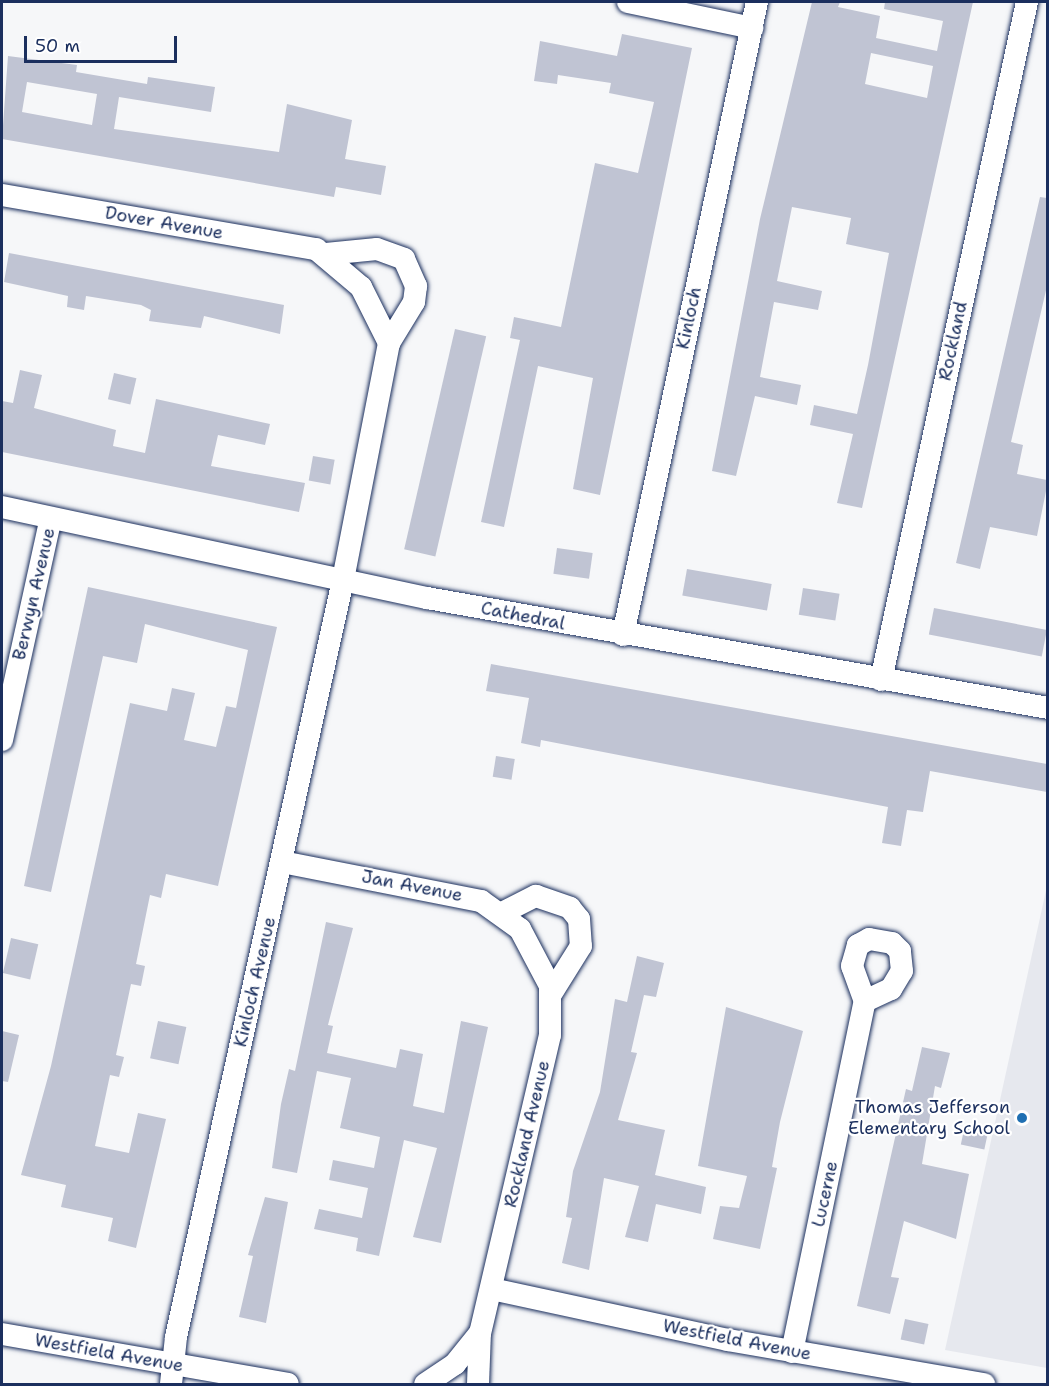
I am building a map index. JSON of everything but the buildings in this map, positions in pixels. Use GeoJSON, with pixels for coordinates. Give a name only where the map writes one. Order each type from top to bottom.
{"type":"FeatureCollection","features":[{"type":"Feature","properties":{"kind":"street"},"geometry":{"type":"LineString","coordinates":[[628,2],[752,28]]}},
{"type":"Feature","properties":{"kind":"street","name":"Kinloch"},"geometry":{"type":"LineString","coordinates":[[623,635],[758,2]]}},
{"type":"Feature","properties":{"kind":"street","name":"Rockland"},"geometry":{"type":"LineString","coordinates":[[880,680],[1027,2]]}},
{"type":"Feature","properties":{"kind":"street","name":"Dover Avenue"},"geometry":{"type":"LineString","coordinates":[[2,195],[326,254],[377,249],[404,259],[416,286],[414,302],[389,343],[343,580]]}},
{"type":"Feature","properties":{"kind":"street"},"geometry":{"type":"LineString","coordinates":[[326,254],[361,287],[389,343]]}},
{"type":"Feature","properties":{"kind":"street","name":"Cathedral"},"geometry":{"type":"LineString","coordinates":[[2,507],[343,580],[623,635],[1047,708]]}},
{"type":"Feature","properties":{"kind":"street","name":"Berwyn Avenue"},"geometry":{"type":"LineString","coordinates":[[2,740],[51,518]]}},
{"type":"Feature","properties":{"kind":"street","name":"Kinloch Avenue"},"geometry":{"type":"LineString","coordinates":[[172,1375],[343,580]]}},
{"type":"Feature","properties":{"kind":"street","name":"Jan Avenue"},"geometry":{"type":"LineString","coordinates":[[282,862],[456,893],[502,913],[528,939]]}},
{"type":"Feature","properties":{"kind":"street"},"geometry":{"type":"LineString","coordinates":[[502,913],[537,896],[570,908],[579,919],[581,946],[572,969],[551,994]]}},
{"type":"Feature","properties":{"kind":"street","name":"Rockland Avenue"},"geometry":{"type":"LineString","coordinates":[[478,1384],[480,1333],[550,1035],[551,994],[528,939]]}},
{"type":"Feature","properties":{"kind":"street","name":"Lucerne"},"geometry":{"type":"LineString","coordinates":[[792,1352],[865,1001]]}},
{"type":"Feature","properties":{"kind":"street","name":"Westfield Avenue"},"geometry":{"type":"LineString","coordinates":[[492,1289],[792,1352],[984,1384]]}},
{"type":"Feature","properties":{"kind":"street","name":"Rockland Avenue"},"geometry":{"type":"LineString","coordinates":[[431,1381],[480,1333]]}},
{"type":"Feature","properties":{"kind":"street","name":"Westfield Avenue"},"geometry":{"type":"LineString","coordinates":[[2,1334],[172,1375],[288,1384]]}},
{"type":"Feature","properties":{"kind":"shaded area","name":"Thomas Jefferson Elementary School"},"geometry":{"type":"Polygon","coordinates":[[[1047,886],[1047,1368],[945,1350],[1047,886]]]}},
{"type":"Feature","properties":{"kind":"place","name":"Thomas Jefferson Elementary School"},"geometry":{"type":"Point","coordinates":[1022,1118]}}]}
